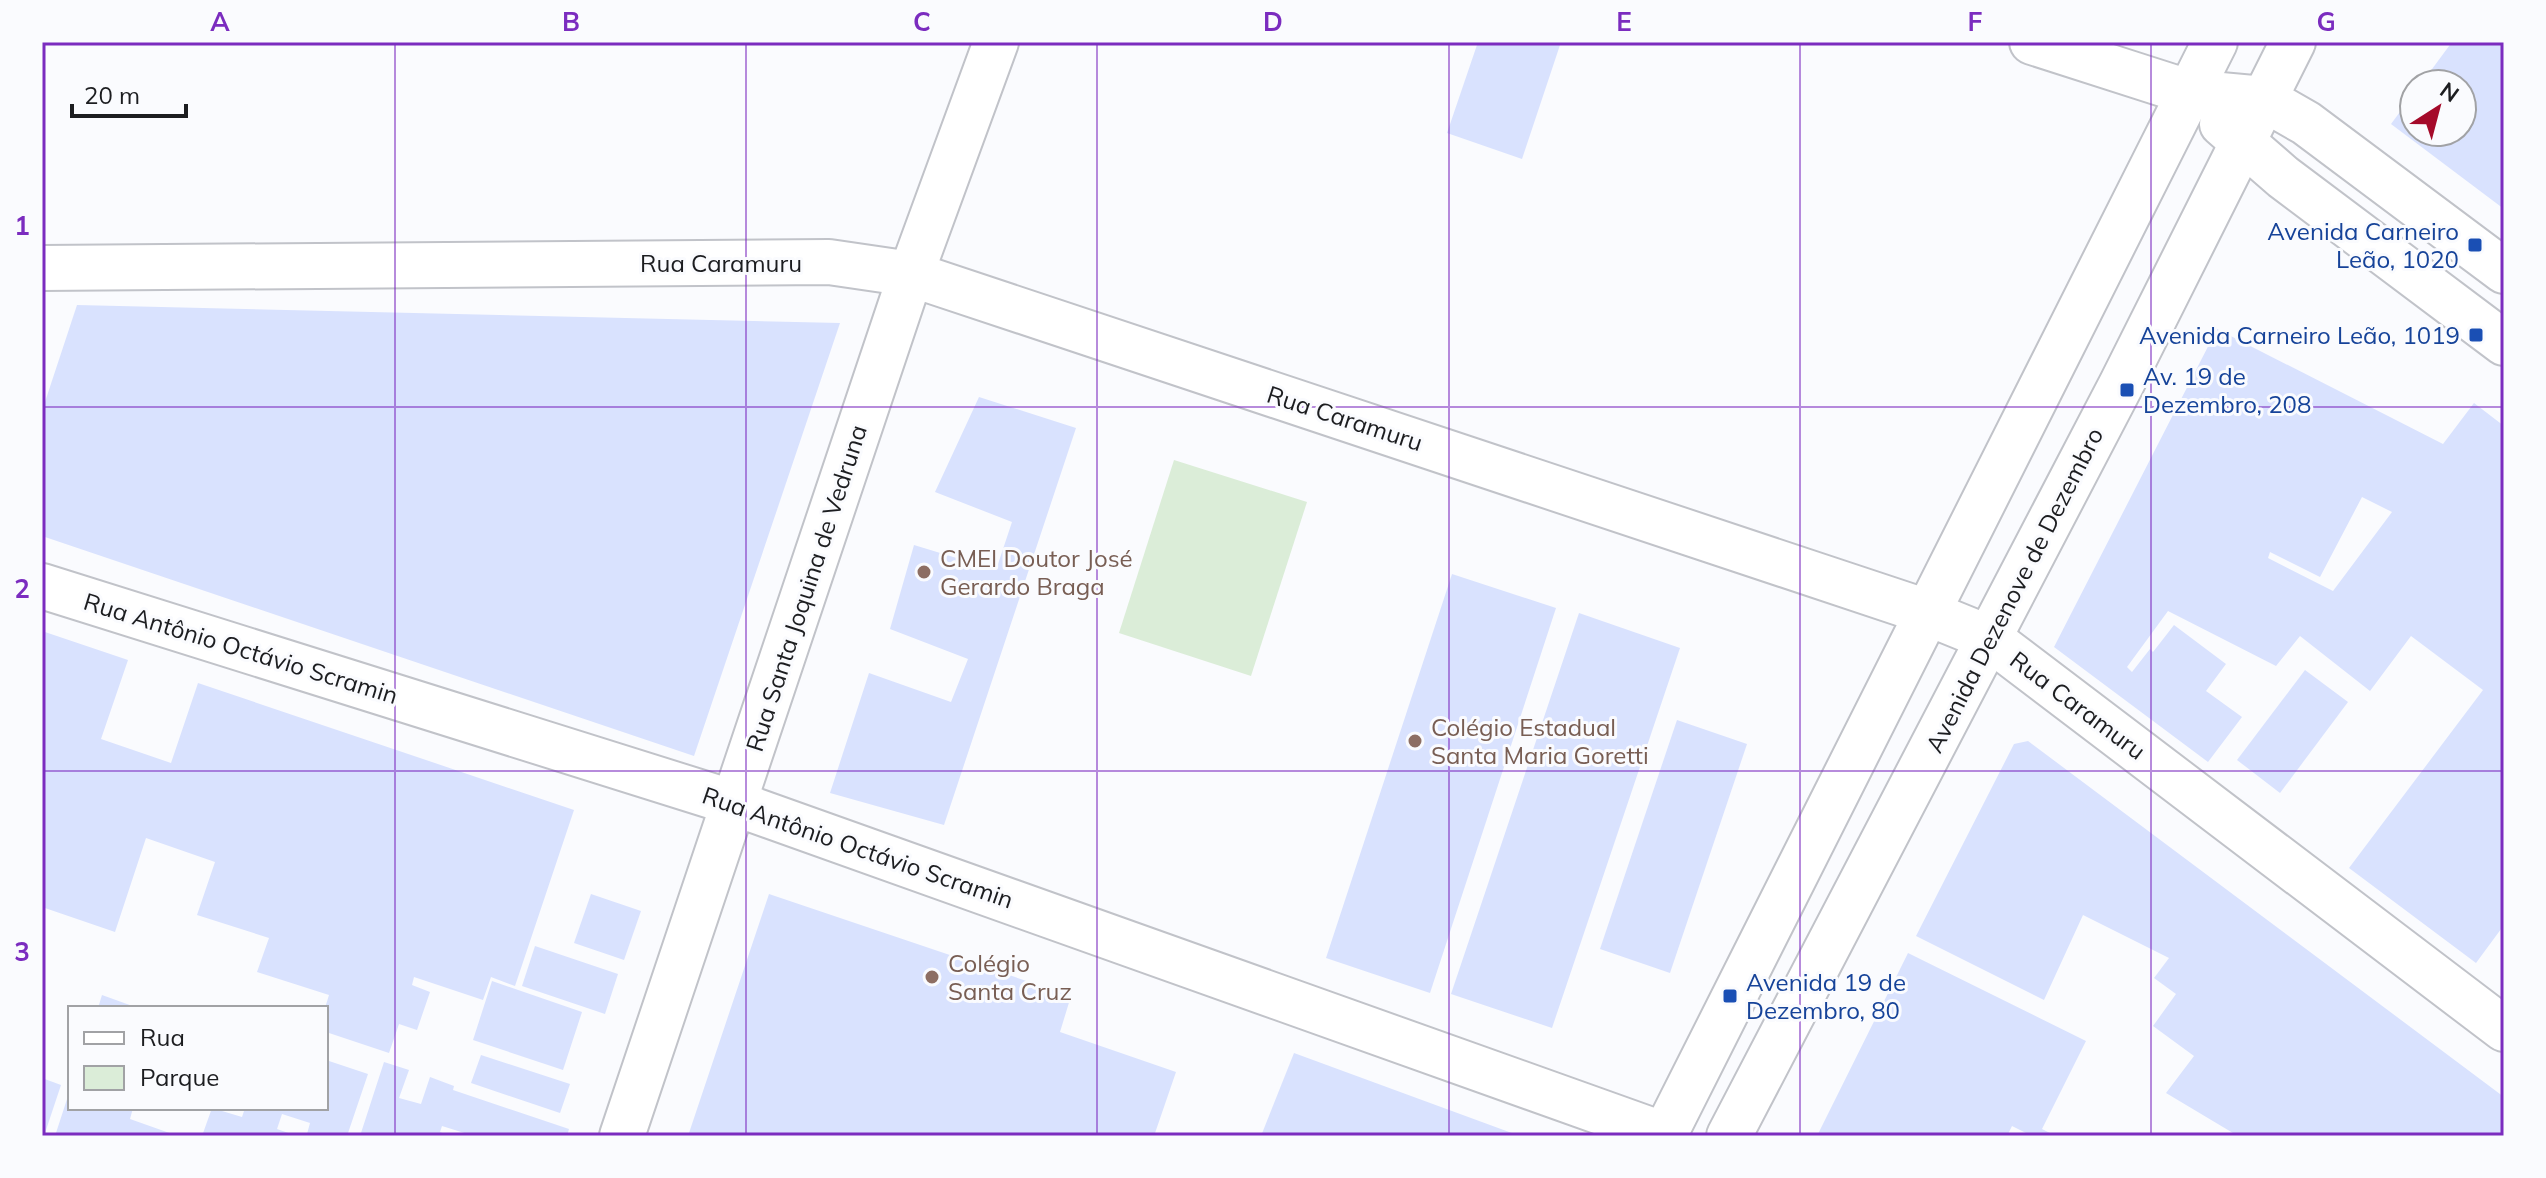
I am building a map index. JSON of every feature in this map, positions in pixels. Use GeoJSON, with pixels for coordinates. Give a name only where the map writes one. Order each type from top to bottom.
{"type":"FeatureCollection","features":[{"type":"Feature","properties":{"kind":"street","name":"Rua Santa Joquina de Vedruna"},"geometry":{"type":"LineString","coordinates":[[622,1136],[911,274],[996,42]]}},
{"type":"Feature","properties":{"kind":"street"},"geometry":{"type":"LineString","coordinates":[[2032,42],[2188,92],[2264,99],[2306,123],[2504,271]]}},
{"type":"Feature","properties":{"kind":"street"},"geometry":{"type":"LineString","coordinates":[[1664,1136],[2215,42]]}},
{"type":"Feature","properties":{"kind":"street","name":"Avenida Dezenove de Dezembro"},"geometry":{"type":"LineString","coordinates":[[1729,1136],[1989,638],[2293,42]]}},
{"type":"Feature","properties":{"kind":"street"},"geometry":{"type":"LineString","coordinates":[[2188,92],[2242,144],[2504,343]]}},
{"type":"Feature","properties":{"kind":"street","name":"Rua Caramuru"},"geometry":{"type":"LineString","coordinates":[[42,268],[829,262],[911,274],[1929,613],[1989,638],[2504,1029]]}},
{"type":"Feature","properties":{"kind":"street","name":"Rua Antônio Octávio Scramin"},"geometry":{"type":"LineString","coordinates":[[42,586],[734,803],[1664,1136]]}},
{"type":"Feature","properties":{"kind":"green space"},"geometry":{"type":"Polygon","coordinates":[[[1174,460],[1307,502],[1251,676],[1119,633],[1174,460]]]}},
{"type":"Feature","properties":{"kind":"building"},"geometry":{"type":"Polygon","coordinates":[[[1478,42],[1561,42],[1522,159],[1447,133],[1478,42]]]}},
{"type":"Feature","properties":{"kind":"building"},"geometry":{"type":"Polygon","coordinates":[[[2452,42],[2504,42],[2504,209],[2423,148],[2478,148],[2478,68],[2433,68],[2452,42]]]}},
{"type":"Feature","properties":{"kind":"building"},"geometry":{"type":"Polygon","coordinates":[[[2398,115],[2398,129],[2391,124],[2398,115]]]}},
{"type":"Feature","properties":{"kind":"building"},"geometry":{"type":"Polygon","coordinates":[[[77,305],[840,323],[694,756],[42,536],[42,411],[77,305]]]}},
{"type":"Feature","properties":{"kind":"building"},"geometry":{"type":"Polygon","coordinates":[[[2217,329],[2443,444],[2474,403],[2504,426],[2504,925],[2476,963],[2349,868],[2483,690],[2411,636],[2370,691],[2300,636],[2276,666],[2168,611],[2127,667],[2132,672],[2174,625],[2226,664],[2206,691],[2242,717],[2208,762],[2054,647],[2217,329]],[[2362,497],[2320,577],[2270,552],[2268,558],[2333,591],[2392,512],[2362,497]]]}},
{"type":"Feature","properties":{"kind":"building"},"geometry":{"type":"Polygon","coordinates":[[[979,397],[1076,428],[944,825],[830,793],[869,673],[951,702],[968,659],[890,629],[914,545],[996,570],[1012,522],[935,492],[979,397]]]}},
{"type":"Feature","properties":{"kind":"building"},"geometry":{"type":"Polygon","coordinates":[[[1452,574],[1556,608],[1430,993],[1326,958],[1452,574]]]}},
{"type":"Feature","properties":{"kind":"building"},"geometry":{"type":"Polygon","coordinates":[[[1579,613],[1680,648],[1552,1028],[1451,994],[1579,613]]]}},
{"type":"Feature","properties":{"kind":"building"},"geometry":{"type":"Polygon","coordinates":[[[42,631],[128,660],[101,739],[171,763],[198,683],[574,810],[515,986],[491,977],[483,1000],[414,977],[412,985],[430,992],[417,1030],[399,1024],[389,1053],[328,1033],[326,1006],[329,995],[257,972],[269,938],[197,915],[215,862],[146,838],[115,932],[42,907],[42,631]]]}},
{"type":"Feature","properties":{"kind":"building"},"geometry":{"type":"Polygon","coordinates":[[[2305,670],[2348,702],[2280,793],[2237,760],[2305,670]]]}},
{"type":"Feature","properties":{"kind":"building"},"geometry":{"type":"Polygon","coordinates":[[[1677,720],[1747,744],[1670,973],[1600,949],[1677,720]]]}},
{"type":"Feature","properties":{"kind":"building"},"geometry":{"type":"Polygon","coordinates":[[[2028,741],[2504,1097],[2504,1136],[2238,1136],[2166,1093],[2194,1056],[2153,1026],[2176,994],[2154,978],[2169,958],[2083,915],[2044,1000],[1916,936],[2014,744],[2028,741]]]}},
{"type":"Feature","properties":{"kind":"building"},"geometry":{"type":"Polygon","coordinates":[[[591,894],[641,911],[624,960],[574,943],[591,894]]]}},
{"type":"Feature","properties":{"kind":"building"},"geometry":{"type":"Polygon","coordinates":[[[769,894],[1071,996],[1060,1032],[1176,1072],[1154,1136],[688,1136],[769,894]]]}},
{"type":"Feature","properties":{"kind":"building"},"geometry":{"type":"Polygon","coordinates":[[[535,946],[618,974],[605,1014],[522,986],[535,946]]]}},
{"type":"Feature","properties":{"kind":"building"},"geometry":{"type":"Polygon","coordinates":[[[1908,953],[2086,1041],[2042,1129],[2056,1136],[2032,1136],[2012,1126],[2007,1136],[1817,1136],[1908,953]]]}},
{"type":"Feature","properties":{"kind":"building"},"geometry":{"type":"Polygon","coordinates":[[[492,981],[582,1012],[563,1070],[473,1040],[492,981]]]}},
{"type":"Feature","properties":{"kind":"building"},"geometry":{"type":"Polygon","coordinates":[[[102,995],[132,1006],[99,1006],[102,995]]]}},
{"type":"Feature","properties":{"kind":"building"},"geometry":{"type":"Polygon","coordinates":[[[1294,1053],[1520,1136],[1261,1136],[1294,1053]]]}},
{"type":"Feature","properties":{"kind":"building"},"geometry":{"type":"Polygon","coordinates":[[[481,1055],[570,1084],[560,1113],[471,1083],[481,1055]]]}},
{"type":"Feature","properties":{"kind":"building"},"geometry":{"type":"Polygon","coordinates":[[[328,1061],[368,1074],[347,1136],[307,1134],[310,1123],[282,1114],[277,1129],[297,1136],[202,1136],[211,1110],[242,1117],[244,1110],[328,1110],[328,1061]]]}},
{"type":"Feature","properties":{"kind":"building"},"geometry":{"type":"Polygon","coordinates":[[[384,1062],[409,1070],[399,1098],[421,1104],[430,1077],[454,1086],[453,1090],[569,1129],[567,1136],[474,1136],[442,1126],[440,1132],[450,1136],[360,1136],[384,1062]]]}},
{"type":"Feature","properties":{"kind":"building"},"geometry":{"type":"Polygon","coordinates":[[[42,1078],[61,1085],[44,1136],[42,1136],[42,1078]]]}},
{"type":"Feature","properties":{"kind":"building"},"geometry":{"type":"Polygon","coordinates":[[[68,1096],[68,1110],[132,1110],[130,1119],[178,1136],[55,1136],[68,1096]]]}},
{"type":"Feature","properties":{"kind":"place","name":"Avenida Carneiro Leão, 1020"},"geometry":{"type":"Point","coordinates":[2475,245]}},
{"type":"Feature","properties":{"kind":"place","name":"Avenida Carneiro Leão, 1019"},"geometry":{"type":"Point","coordinates":[2476,335]}},
{"type":"Feature","properties":{"kind":"place","name":"Av. 19 de Dezembro, 208"},"geometry":{"type":"Point","coordinates":[2127,390]}},
{"type":"Feature","properties":{"kind":"place","name":"CMEI Doutor José Gerardo Braga"},"geometry":{"type":"Point","coordinates":[924,572]}},
{"type":"Feature","properties":{"kind":"place","name":"Colégio Estadual Santa Maria Goretti"},"geometry":{"type":"Point","coordinates":[1415,741]}},
{"type":"Feature","properties":{"kind":"place","name":"Colégio Santa Cruz"},"geometry":{"type":"Point","coordinates":[932,977]}},
{"type":"Feature","properties":{"kind":"place","name":"Avenida 19 de Dezembro, 80"},"geometry":{"type":"Point","coordinates":[1730,996]}}]}
